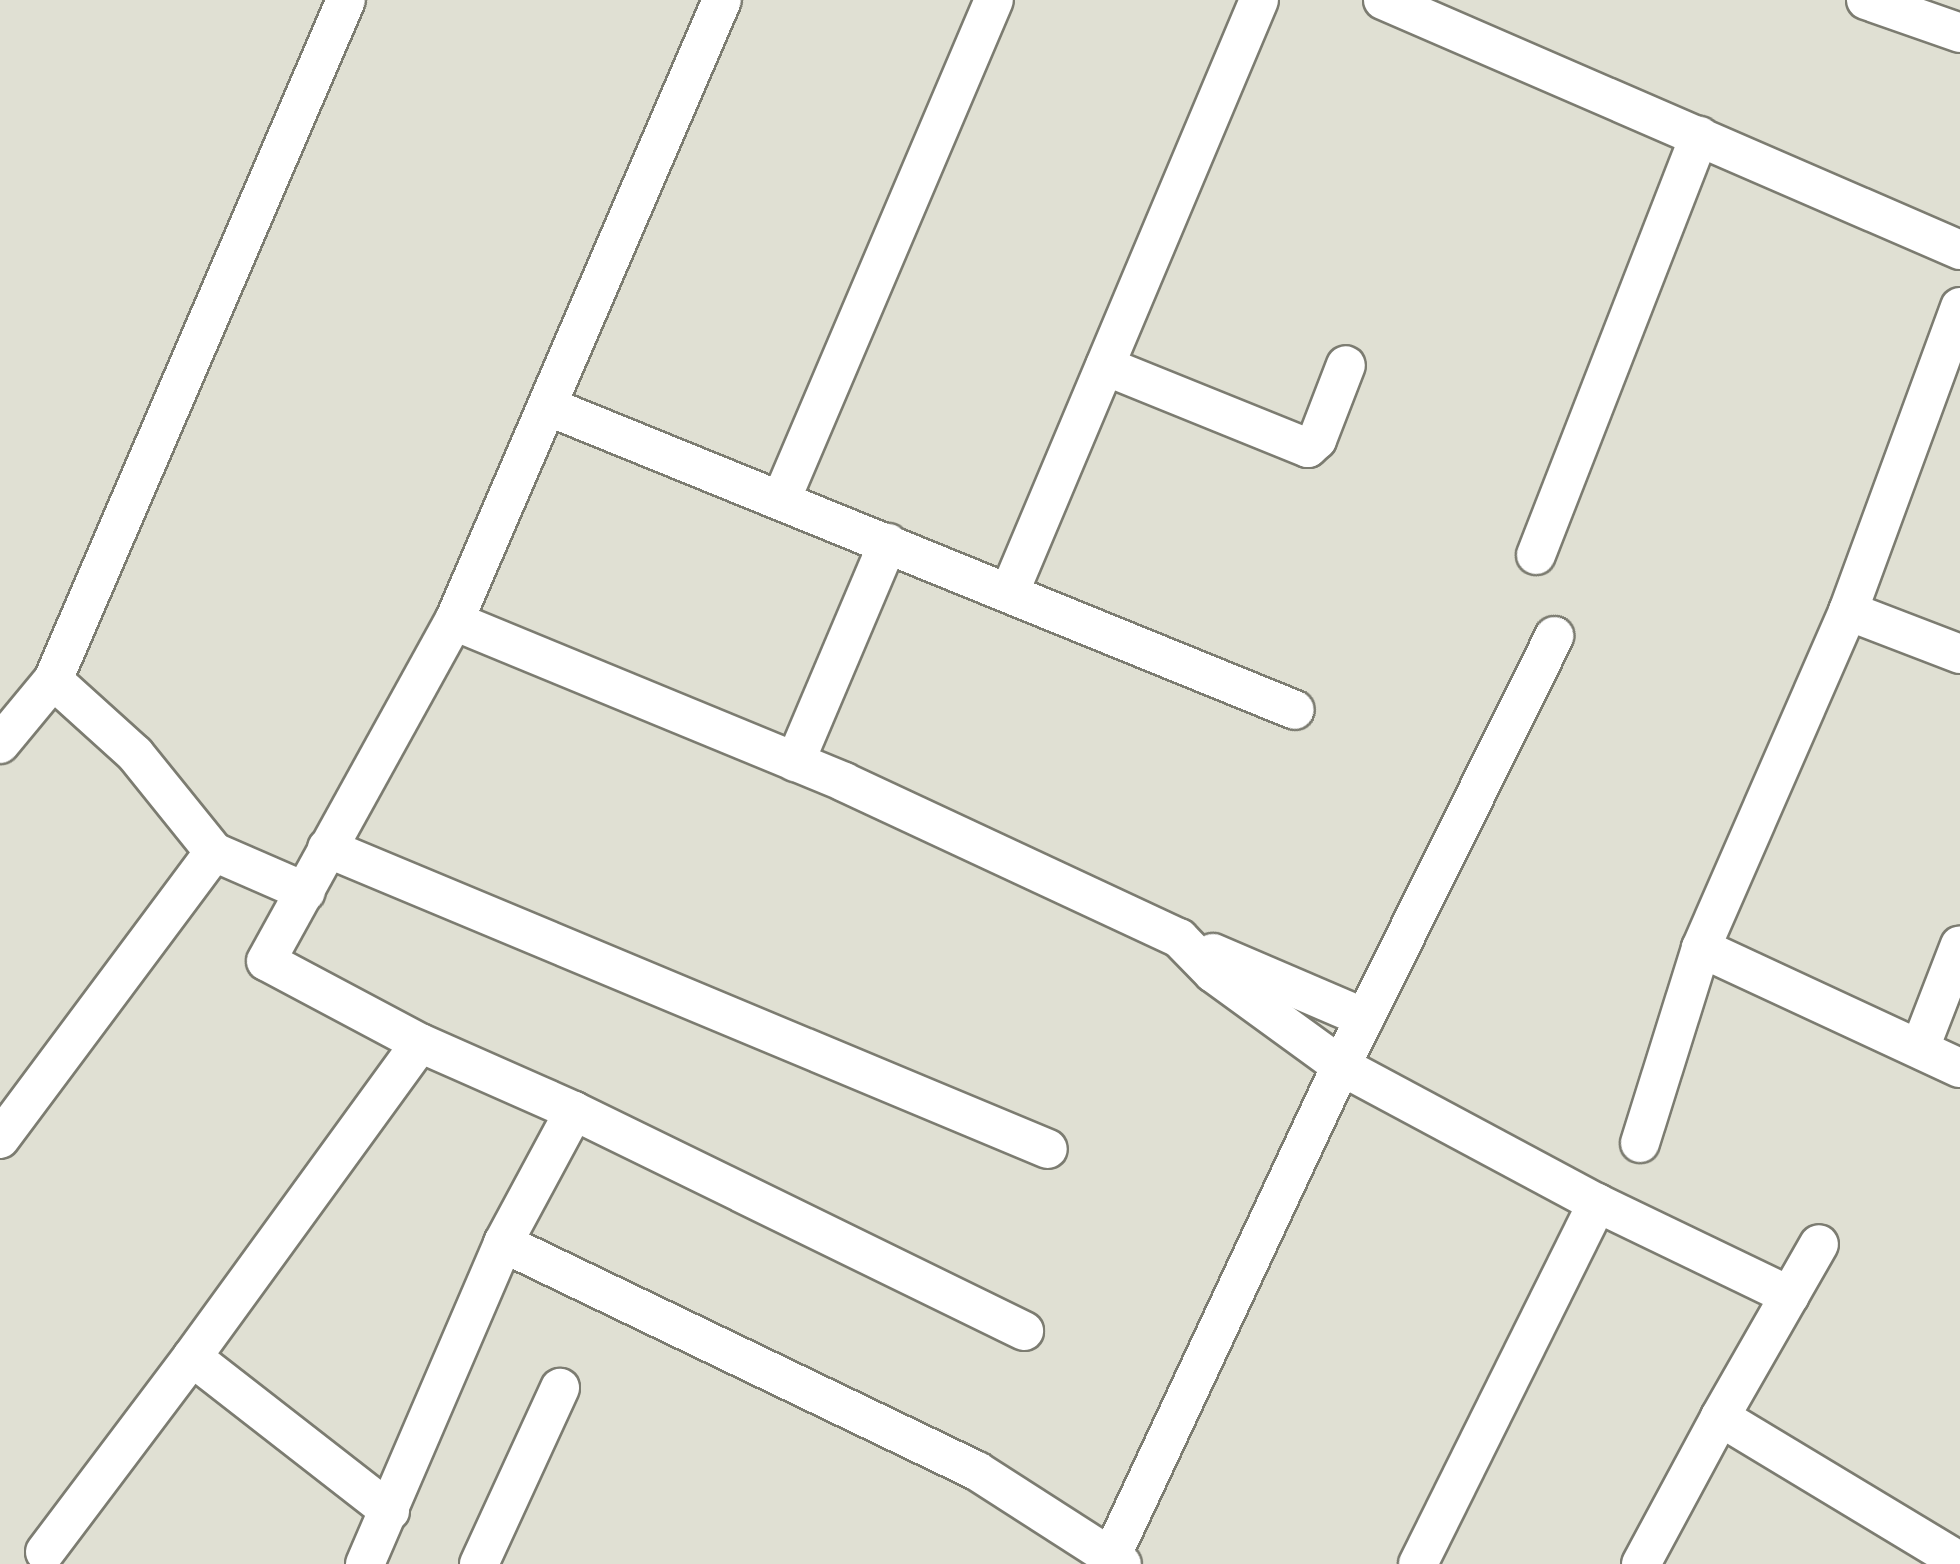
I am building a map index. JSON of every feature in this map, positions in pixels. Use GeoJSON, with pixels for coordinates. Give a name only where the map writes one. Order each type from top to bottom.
{"type":"FeatureCollection","features":[{"type":"Feature","properties":{"kind":"street"},"geometry":{"type":"LineString","coordinates":[[0,744],[53,680],[346,0]]}},
{"type":"Feature","properties":{"kind":"street"},"geometry":{"type":"LineString","coordinates":[[722,0],[454,621],[266,961],[420,1043],[574,1111],[1024,1331]]}},
{"type":"Feature","properties":{"kind":"street"},"geometry":{"type":"LineString","coordinates":[[781,500],[994,0]]}},
{"type":"Feature","properties":{"kind":"street"},"geometry":{"type":"LineString","coordinates":[[1010,591],[1259,0]]}},
{"type":"Feature","properties":{"kind":"street"},"geometry":{"type":"LineString","coordinates":[[1383,0],[1452,14],[1699,136],[1960,250]]}},
{"type":"Feature","properties":{"kind":"street"},"geometry":{"type":"LineString","coordinates":[[1866,0],[1960,33]]}},
{"type":"Feature","properties":{"kind":"street"},"geometry":{"type":"LineString","coordinates":[[1536,555],[1699,136]]}},
{"type":"Feature","properties":{"kind":"street"},"geometry":{"type":"LineString","coordinates":[[1640,1143],[1701,948],[1848,611],[1960,307]]}},
{"type":"Feature","properties":{"kind":"street"},"geometry":{"type":"LineString","coordinates":[[1105,366],[1308,448],[1317,440],[1346,365]]}},
{"type":"Feature","properties":{"kind":"street"},"geometry":{"type":"LineString","coordinates":[[547,406],[1010,591],[1295,710]]}},
{"type":"Feature","properties":{"kind":"street"},"geometry":{"type":"LineString","coordinates":[[795,762],[888,543]]}},
{"type":"Feature","properties":{"kind":"street"},"geometry":{"type":"LineString","coordinates":[[1848,611],[1960,654]]}},
{"type":"Feature","properties":{"kind":"street"},"geometry":{"type":"LineString","coordinates":[[454,621],[795,762],[1179,938],[1365,1018]]}},
{"type":"Feature","properties":{"kind":"street"},"geometry":{"type":"LineString","coordinates":[[503,1243],[977,1471],[1116,1560],[1341,1066],[1554,636]]}},
{"type":"Feature","properties":{"kind":"street"},"geometry":{"type":"LineString","coordinates":[[53,680],[135,754],[214,852],[306,892]]}},
{"type":"Feature","properties":{"kind":"street"},"geometry":{"type":"LineString","coordinates":[[327,848],[1048,1149]]}},
{"type":"Feature","properties":{"kind":"street"},"geometry":{"type":"LineString","coordinates":[[0,1139],[214,852]]}},
{"type":"Feature","properties":{"kind":"street"},"geometry":{"type":"LineString","coordinates":[[1179,938],[1213,973],[1341,1066],[1597,1203],[1790,1296]]}},
{"type":"Feature","properties":{"kind":"street"},"geometry":{"type":"LineString","coordinates":[[1920,1048],[1960,945]]}},
{"type":"Feature","properties":{"kind":"street"},"geometry":{"type":"LineString","coordinates":[[1701,948],[1960,1068]]}},
{"type":"Feature","properties":{"kind":"street"},"geometry":{"type":"LineString","coordinates":[[47,1560],[420,1043]]}},
{"type":"Feature","properties":{"kind":"street"},"geometry":{"type":"LineString","coordinates":[[365,1564],[503,1243],[574,1111]]}},
{"type":"Feature","properties":{"kind":"street"},"geometry":{"type":"LineString","coordinates":[[1418,1564],[1597,1203]]}},
{"type":"Feature","properties":{"kind":"street"},"geometry":{"type":"LineString","coordinates":[[1641,1564],[1720,1417],[1819,1244]]}},
{"type":"Feature","properties":{"kind":"street"},"geometry":{"type":"LineString","coordinates":[[192,1357],[390,1511]]}},
{"type":"Feature","properties":{"kind":"street"},"geometry":{"type":"LineString","coordinates":[[479,1564],[560,1388]]}},
{"type":"Feature","properties":{"kind":"street"},"geometry":{"type":"LineString","coordinates":[[1720,1417],[1960,1562]]}}]}
